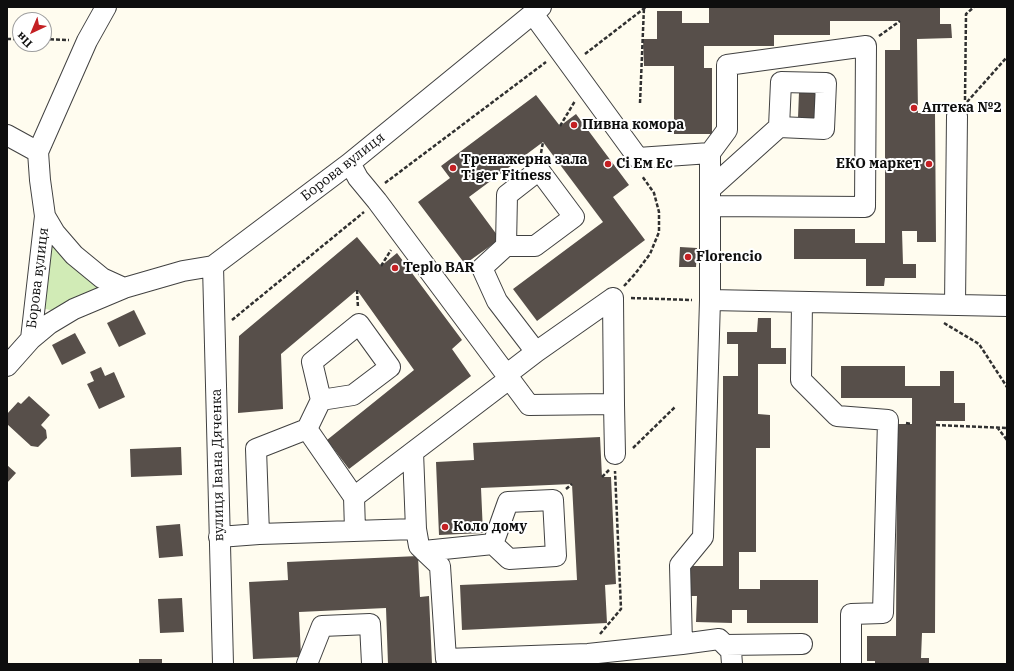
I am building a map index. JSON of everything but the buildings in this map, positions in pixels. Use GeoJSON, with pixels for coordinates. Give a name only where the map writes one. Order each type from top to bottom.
{"type":"FeatureCollection","features":[{"type":"Feature","properties":{"kind":"street"},"geometry":{"type":"LineString","coordinates":[[7,135],[38,152],[87,41],[106,7]]}},
{"type":"Feature","properties":{"kind":"street"},"geometry":{"type":"LineString","coordinates":[[537,11],[560,51],[638,158],[710,153]]}},
{"type":"Feature","properties":{"kind":"street","name":"Борова вулиця"},"geometry":{"type":"LineString","coordinates":[[7,366],[31,339],[49,324],[74,309],[124,288],[183,272],[213,266],[350,163],[537,11]]}},
{"type":"Feature","properties":{"kind":"street"},"geometry":{"type":"LineString","coordinates":[[682,644],[680,566],[703,538],[710,300],[710,198],[710,153],[727,130],[728,65],[866,46],[865,207],[710,198]]}},
{"type":"Feature","properties":{"kind":"street"},"geometry":{"type":"LineString","coordinates":[[955,305],[957,116]]}},
{"type":"Feature","properties":{"kind":"street"},"geometry":{"type":"LineString","coordinates":[[710,198],[779,127]]}},
{"type":"Feature","properties":{"kind":"street","name":"Борова вулиця"},"geometry":{"type":"LineString","coordinates":[[31,339],[45,216],[38,152]]}},
{"type":"Feature","properties":{"kind":"street"},"geometry":{"type":"LineString","coordinates":[[350,163],[358,178],[374,197],[529,405],[614,404]]}},
{"type":"Feature","properties":{"kind":"street","name":"Борова вулиця"},"geometry":{"type":"LineString","coordinates":[[45,216],[55,233],[74,255],[102,278],[124,288]]}},
{"type":"Feature","properties":{"kind":"street"},"geometry":{"type":"LineString","coordinates":[[506,246],[482,268],[497,301],[536,352]]}},
{"type":"Feature","properties":{"kind":"street","name":"вулиця Івана Дяченка"},"geometry":{"type":"LineString","coordinates":[[213,266],[223,664]]}},
{"type":"Feature","properties":{"kind":"street"},"geometry":{"type":"LineString","coordinates":[[354,497],[413,452],[536,352],[612,298]]}},
{"type":"Feature","properties":{"kind":"street"},"geometry":{"type":"LineString","coordinates":[[612,298],[614,404],[623,452]]}},
{"type":"Feature","properties":{"kind":"street"},"geometry":{"type":"LineString","coordinates":[[710,300],[1007,306]]}},
{"type":"Feature","properties":{"kind":"street"},"geometry":{"type":"LineString","coordinates":[[802,302],[801,380],[837,416],[888,420],[883,613],[851,614],[850,664]]}},
{"type":"Feature","properties":{"kind":"street"},"geometry":{"type":"LineString","coordinates":[[258,534],[256,449],[307,428],[321,400]]}},
{"type":"Feature","properties":{"kind":"street"},"geometry":{"type":"LineString","coordinates":[[307,428],[354,497],[355,530]]}},
{"type":"Feature","properties":{"kind":"street"},"geometry":{"type":"LineString","coordinates":[[413,452],[416,528],[419,546],[440,566],[446,659],[583,654],[719,639],[731,651],[732,664]]}},
{"type":"Feature","properties":{"kind":"street"},"geometry":{"type":"LineString","coordinates":[[219,537],[258,534],[416,528]]}},
{"type":"Feature","properties":{"kind":"street"},"geometry":{"type":"LineString","coordinates":[[424,551],[493,544]]}},
{"type":"Feature","properties":{"kind":"street"},"geometry":{"type":"LineString","coordinates":[[307,664],[322,626],[370,624],[372,664]]}},
{"type":"Feature","properties":{"kind":"street"},"geometry":{"type":"LineString","coordinates":[[725,645],[802,644]]}},
{"type":"Feature","properties":{"kind":"path"},"geometry":{"type":"LineString","coordinates":[[229,322],[374,197],[560,51],[582,55],[645,7]]}},
{"type":"Feature","properties":{"kind":"path"},"geometry":{"type":"LineString","coordinates":[[640,103],[645,7]]}},
{"type":"Feature","properties":{"kind":"path"},"geometry":{"type":"LineString","coordinates":[[974,7],[966,14],[965,104],[1007,57]]}},
{"type":"Feature","properties":{"kind":"path"},"geometry":{"type":"LineString","coordinates":[[866,46],[900,22]]}},
{"type":"Feature","properties":{"kind":"path"},"geometry":{"type":"LineString","coordinates":[[560,126],[585,85]]}},
{"type":"Feature","properties":{"kind":"path"},"geometry":{"type":"LineString","coordinates":[[612,298],[635,274],[650,254],[659,232],[659,212],[654,193],[636,168],[638,158]]}},
{"type":"Feature","properties":{"kind":"path"},"geometry":{"type":"LineString","coordinates":[[612,298],[710,300]]}},
{"type":"Feature","properties":{"kind":"path"},"geometry":{"type":"LineString","coordinates":[[940,320],[979,344],[1007,387]]}},
{"type":"Feature","properties":{"kind":"path"},"geometry":{"type":"LineString","coordinates":[[583,654],[620,609],[623,452],[675,407]]}},
{"type":"Feature","properties":{"kind":"path"},"geometry":{"type":"LineString","coordinates":[[936,425],[1007,428]]}},
{"type":"Feature","properties":{"kind":"path"},"geometry":{"type":"LineString","coordinates":[[996,427],[1007,440]]}},
{"type":"Feature","properties":{"kind":"green space"},"geometry":{"type":"Polygon","coordinates":[[[47,238],[101,287],[56,310],[45,309],[41,305],[47,238]]]}},
{"type":"Feature","properties":{"kind":"place","name":"Аптека №2"},"geometry":{"type":"Point","coordinates":[914,108]}},
{"type":"Feature","properties":{"kind":"place","name":"Пивна комора"},"geometry":{"type":"Point","coordinates":[574,125]}},
{"type":"Feature","properties":{"kind":"place","name":"Сі Ем Ес"},"geometry":{"type":"Point","coordinates":[608,164]}},
{"type":"Feature","properties":{"kind":"place","name":"ЕКО маркет"},"geometry":{"type":"Point","coordinates":[929,164]}},
{"type":"Feature","properties":{"kind":"place","name":"Тренажерна зала Tiger Fitness"},"geometry":{"type":"Point","coordinates":[453,168]}},
{"type":"Feature","properties":{"kind":"place","name":"Florencio"},"geometry":{"type":"Point","coordinates":[688,257]}},
{"type":"Feature","properties":{"kind":"place","name":"Teplo BAR"},"geometry":{"type":"Point","coordinates":[395,268]}},
{"type":"Feature","properties":{"kind":"place","name":"Коло дому"},"geometry":{"type":"Point","coordinates":[445,527]}}]}
